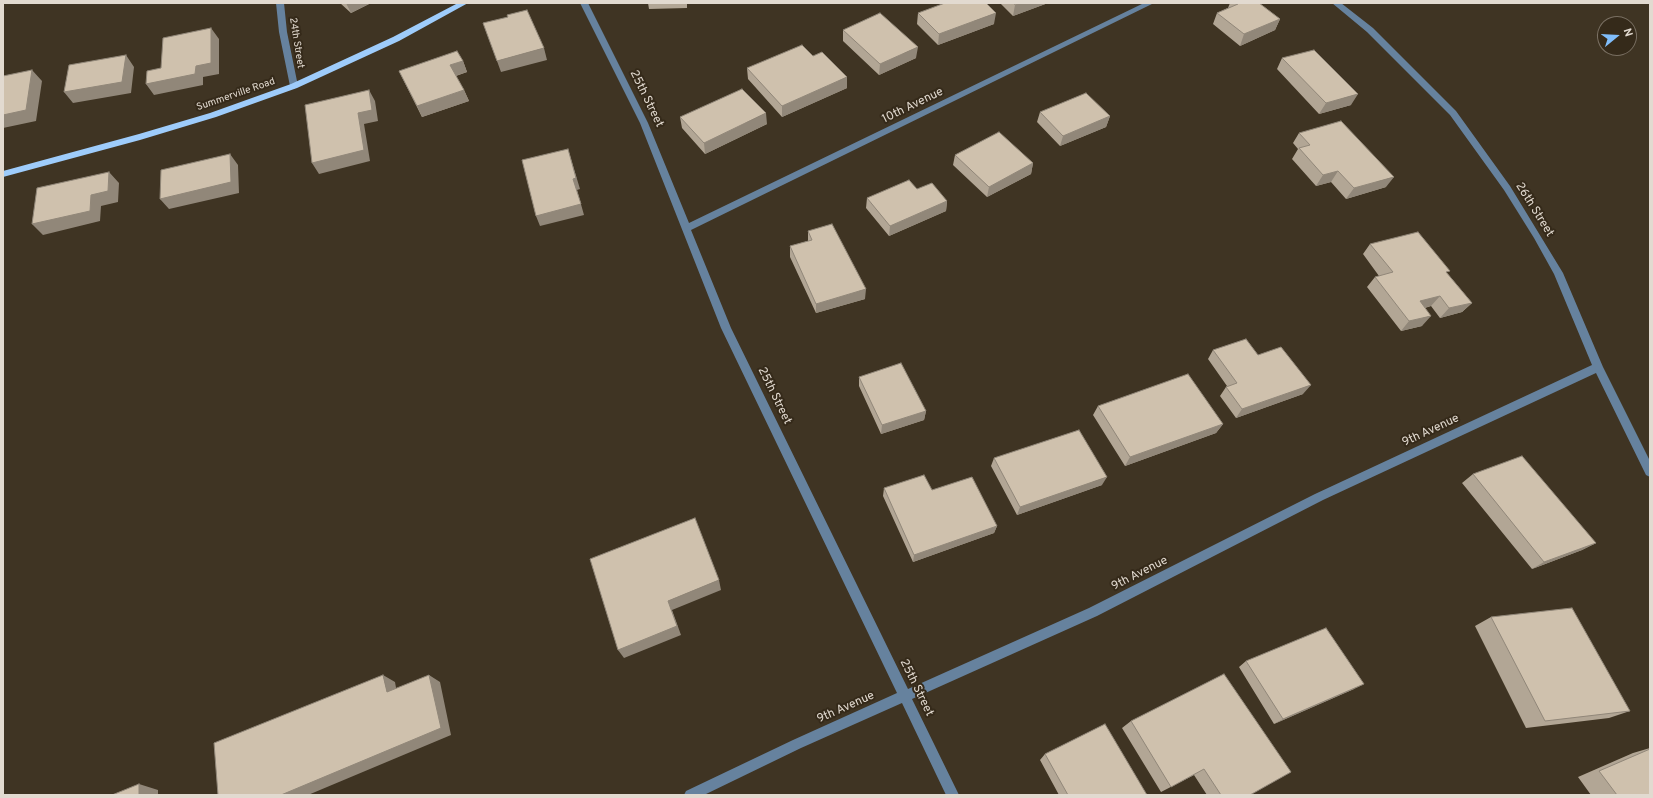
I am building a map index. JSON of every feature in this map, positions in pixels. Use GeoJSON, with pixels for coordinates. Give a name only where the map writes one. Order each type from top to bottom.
{"type":"FeatureCollection","features":[{"type":"Feature","properties":{"kind":"main road","name":"Summerville Road"},"geometry":{"type":"LineString","coordinates":[[3,174],[140,137],[213,115],[294,86],[396,39],[464,3]]}},
{"type":"Feature","properties":{"kind":"street","name":"24th Street"},"geometry":{"type":"LineString","coordinates":[[280,3],[283,32],[294,86]]}},
{"type":"Feature","properties":{"kind":"street","name":"25th Street"},"geometry":{"type":"LineString","coordinates":[[584,3],[644,123],[726,328],[953,795]]}},
{"type":"Feature","properties":{"kind":"street","name":"10th Avenue"},"geometry":{"type":"LineString","coordinates":[[687,228],[1150,3]]}},
{"type":"Feature","properties":{"kind":"street","name":"26th Street"},"geometry":{"type":"LineString","coordinates":[[1336,3],[1370,30],[1453,113],[1507,188],[1558,273],[1598,367],[1650,472]]}},
{"type":"Feature","properties":{"kind":"street","name":"9th Avenue"},"geometry":{"type":"LineString","coordinates":[[690,795],[797,744],[1093,612],[1319,497],[1598,367]]}},
{"type":"Feature","properties":{"kind":"building"},"geometry":{"type":"Polygon","coordinates":[[[945,3],[986,3],[996,13],[939,34],[918,13],[945,3]]]}},
{"type":"Feature","properties":{"kind":"building"},"geometry":{"type":"Polygon","coordinates":[[[1237,3],[1259,3],[1280,19],[1244,34],[1217,13],[1238,4],[1237,3]]]}},
{"type":"Feature","properties":{"kind":"building"},"geometry":{"type":"Polygon","coordinates":[[[527,10],[544,48],[497,61],[483,23],[508,17],[507,15],[527,10]]]}},
{"type":"Feature","properties":{"kind":"building"},"geometry":{"type":"Polygon","coordinates":[[[880,13],[918,47],[880,64],[843,30],[880,13]]]}},
{"type":"Feature","properties":{"kind":"building"},"geometry":{"type":"Polygon","coordinates":[[[211,28],[211,63],[196,66],[195,74],[146,84],[147,71],[161,68],[163,38],[211,28]]]}},
{"type":"Feature","properties":{"kind":"building"},"geometry":{"type":"Polygon","coordinates":[[[802,45],[813,56],[822,52],[847,77],[782,106],[747,68],[802,45]]]}},
{"type":"Feature","properties":{"kind":"building"},"geometry":{"type":"Polygon","coordinates":[[[1314,50],[1358,94],[1326,103],[1282,58],[1314,50]]]}},
{"type":"Feature","properties":{"kind":"building"},"geometry":{"type":"Polygon","coordinates":[[[457,51],[463,61],[450,65],[464,90],[417,106],[399,71],[457,51]]]}},
{"type":"Feature","properties":{"kind":"building"},"geometry":{"type":"Polygon","coordinates":[[[126,55],[122,82],[64,92],[69,65],[126,55]]]}},
{"type":"Feature","properties":{"kind":"building"},"geometry":{"type":"Polygon","coordinates":[[[32,70],[26,110],[3,115],[3,76],[32,70]]]}},
{"type":"Feature","properties":{"kind":"building"},"geometry":{"type":"Polygon","coordinates":[[[742,89],[766,113],[704,143],[680,117],[742,89]]]}},
{"type":"Feature","properties":{"kind":"building"},"geometry":{"type":"Polygon","coordinates":[[[369,90],[372,110],[358,113],[364,150],[312,163],[305,105],[369,90]]]}},
{"type":"Feature","properties":{"kind":"building"},"geometry":{"type":"Polygon","coordinates":[[[1086,93],[1110,116],[1063,136],[1040,112],[1086,93]]]}},
{"type":"Feature","properties":{"kind":"building"},"geometry":{"type":"Polygon","coordinates":[[[1341,121],[1394,177],[1354,188],[1338,171],[1323,175],[1299,148],[1310,145],[1299,133],[1341,121]]]}},
{"type":"Feature","properties":{"kind":"building"},"geometry":{"type":"Polygon","coordinates":[[[999,132],[1033,163],[989,187],[955,155],[999,132]]]}},
{"type":"Feature","properties":{"kind":"building"},"geometry":{"type":"Polygon","coordinates":[[[568,149],[576,178],[573,179],[581,204],[536,216],[522,160],[568,149]]]}},
{"type":"Feature","properties":{"kind":"building"},"geometry":{"type":"Polygon","coordinates":[[[230,154],[231,182],[160,199],[161,170],[230,154]]]}},
{"type":"Feature","properties":{"kind":"building"},"geometry":{"type":"Polygon","coordinates":[[[109,172],[108,191],[91,195],[90,211],[32,224],[37,188],[109,172]]]}},
{"type":"Feature","properties":{"kind":"building"},"geometry":{"type":"Polygon","coordinates":[[[909,180],[917,189],[932,183],[947,201],[890,226],[867,198],[909,180]]]}},
{"type":"Feature","properties":{"kind":"building"},"geometry":{"type":"Polygon","coordinates":[[[832,224],[866,289],[816,304],[790,246],[812,240],[808,231],[832,224]]]}},
{"type":"Feature","properties":{"kind":"building"},"geometry":{"type":"Polygon","coordinates":[[[1418,232],[1450,271],[1446,272],[1472,303],[1449,308],[1440,296],[1420,301],[1431,316],[1409,321],[1375,277],[1393,272],[1370,244],[1418,232]]]}},
{"type":"Feature","properties":{"kind":"building"},"geometry":{"type":"Polygon","coordinates":[[[1246,339],[1258,355],[1281,347],[1311,385],[1242,409],[1226,387],[1237,383],[1213,350],[1246,339]]]}},
{"type":"Feature","properties":{"kind":"building"},"geometry":{"type":"Polygon","coordinates":[[[901,363],[926,411],[882,425],[859,377],[901,363]]]}},
{"type":"Feature","properties":{"kind":"building"},"geometry":{"type":"Polygon","coordinates":[[[1188,374],[1223,424],[1130,457],[1098,406],[1188,374]]]}},
{"type":"Feature","properties":{"kind":"building"},"geometry":{"type":"Polygon","coordinates":[[[1079,430],[1107,477],[1020,507],[994,458],[1079,430]]]}},
{"type":"Feature","properties":{"kind":"building"},"geometry":{"type":"Polygon","coordinates":[[[1522,456],[1596,543],[1544,562],[1473,474],[1522,456]]]}},
{"type":"Feature","properties":{"kind":"building"},"geometry":{"type":"Polygon","coordinates":[[[924,475],[932,490],[972,477],[997,526],[914,555],[884,488],[924,475]]]}},
{"type":"Feature","properties":{"kind":"building"},"geometry":{"type":"Polygon","coordinates":[[[695,518],[719,580],[668,601],[677,626],[618,650],[590,559],[695,518]]]}},
{"type":"Feature","properties":{"kind":"building"},"geometry":{"type":"Polygon","coordinates":[[[1572,608],[1630,711],[1545,721],[1491,617],[1572,608]]]}},
{"type":"Feature","properties":{"kind":"building"},"geometry":{"type":"Polygon","coordinates":[[[1326,628],[1364,684],[1283,719],[1246,661],[1326,628]]]}},
{"type":"Feature","properties":{"kind":"building"},"geometry":{"type":"Polygon","coordinates":[[[1224,674],[1291,772],[1250,795],[1221,795],[1204,769],[1171,787],[1131,721],[1224,674]]]}},
{"type":"Feature","properties":{"kind":"building"},"geometry":{"type":"Polygon","coordinates":[[[383,675],[387,692],[429,675],[441,728],[281,795],[218,795],[214,743],[383,675]]]}},
{"type":"Feature","properties":{"kind":"building"},"geometry":{"type":"Polygon","coordinates":[[[1105,724],[1147,795],[1068,795],[1045,754],[1105,724]]]}},
{"type":"Feature","properties":{"kind":"building"},"geometry":{"type":"Polygon","coordinates":[[[1650,749],[1650,795],[1617,795],[1599,771],[1650,749]]]}},
{"type":"Feature","properties":{"kind":"building"},"geometry":{"type":"Polygon","coordinates":[[[139,784],[139,795],[112,795],[139,784]]]}}]}
